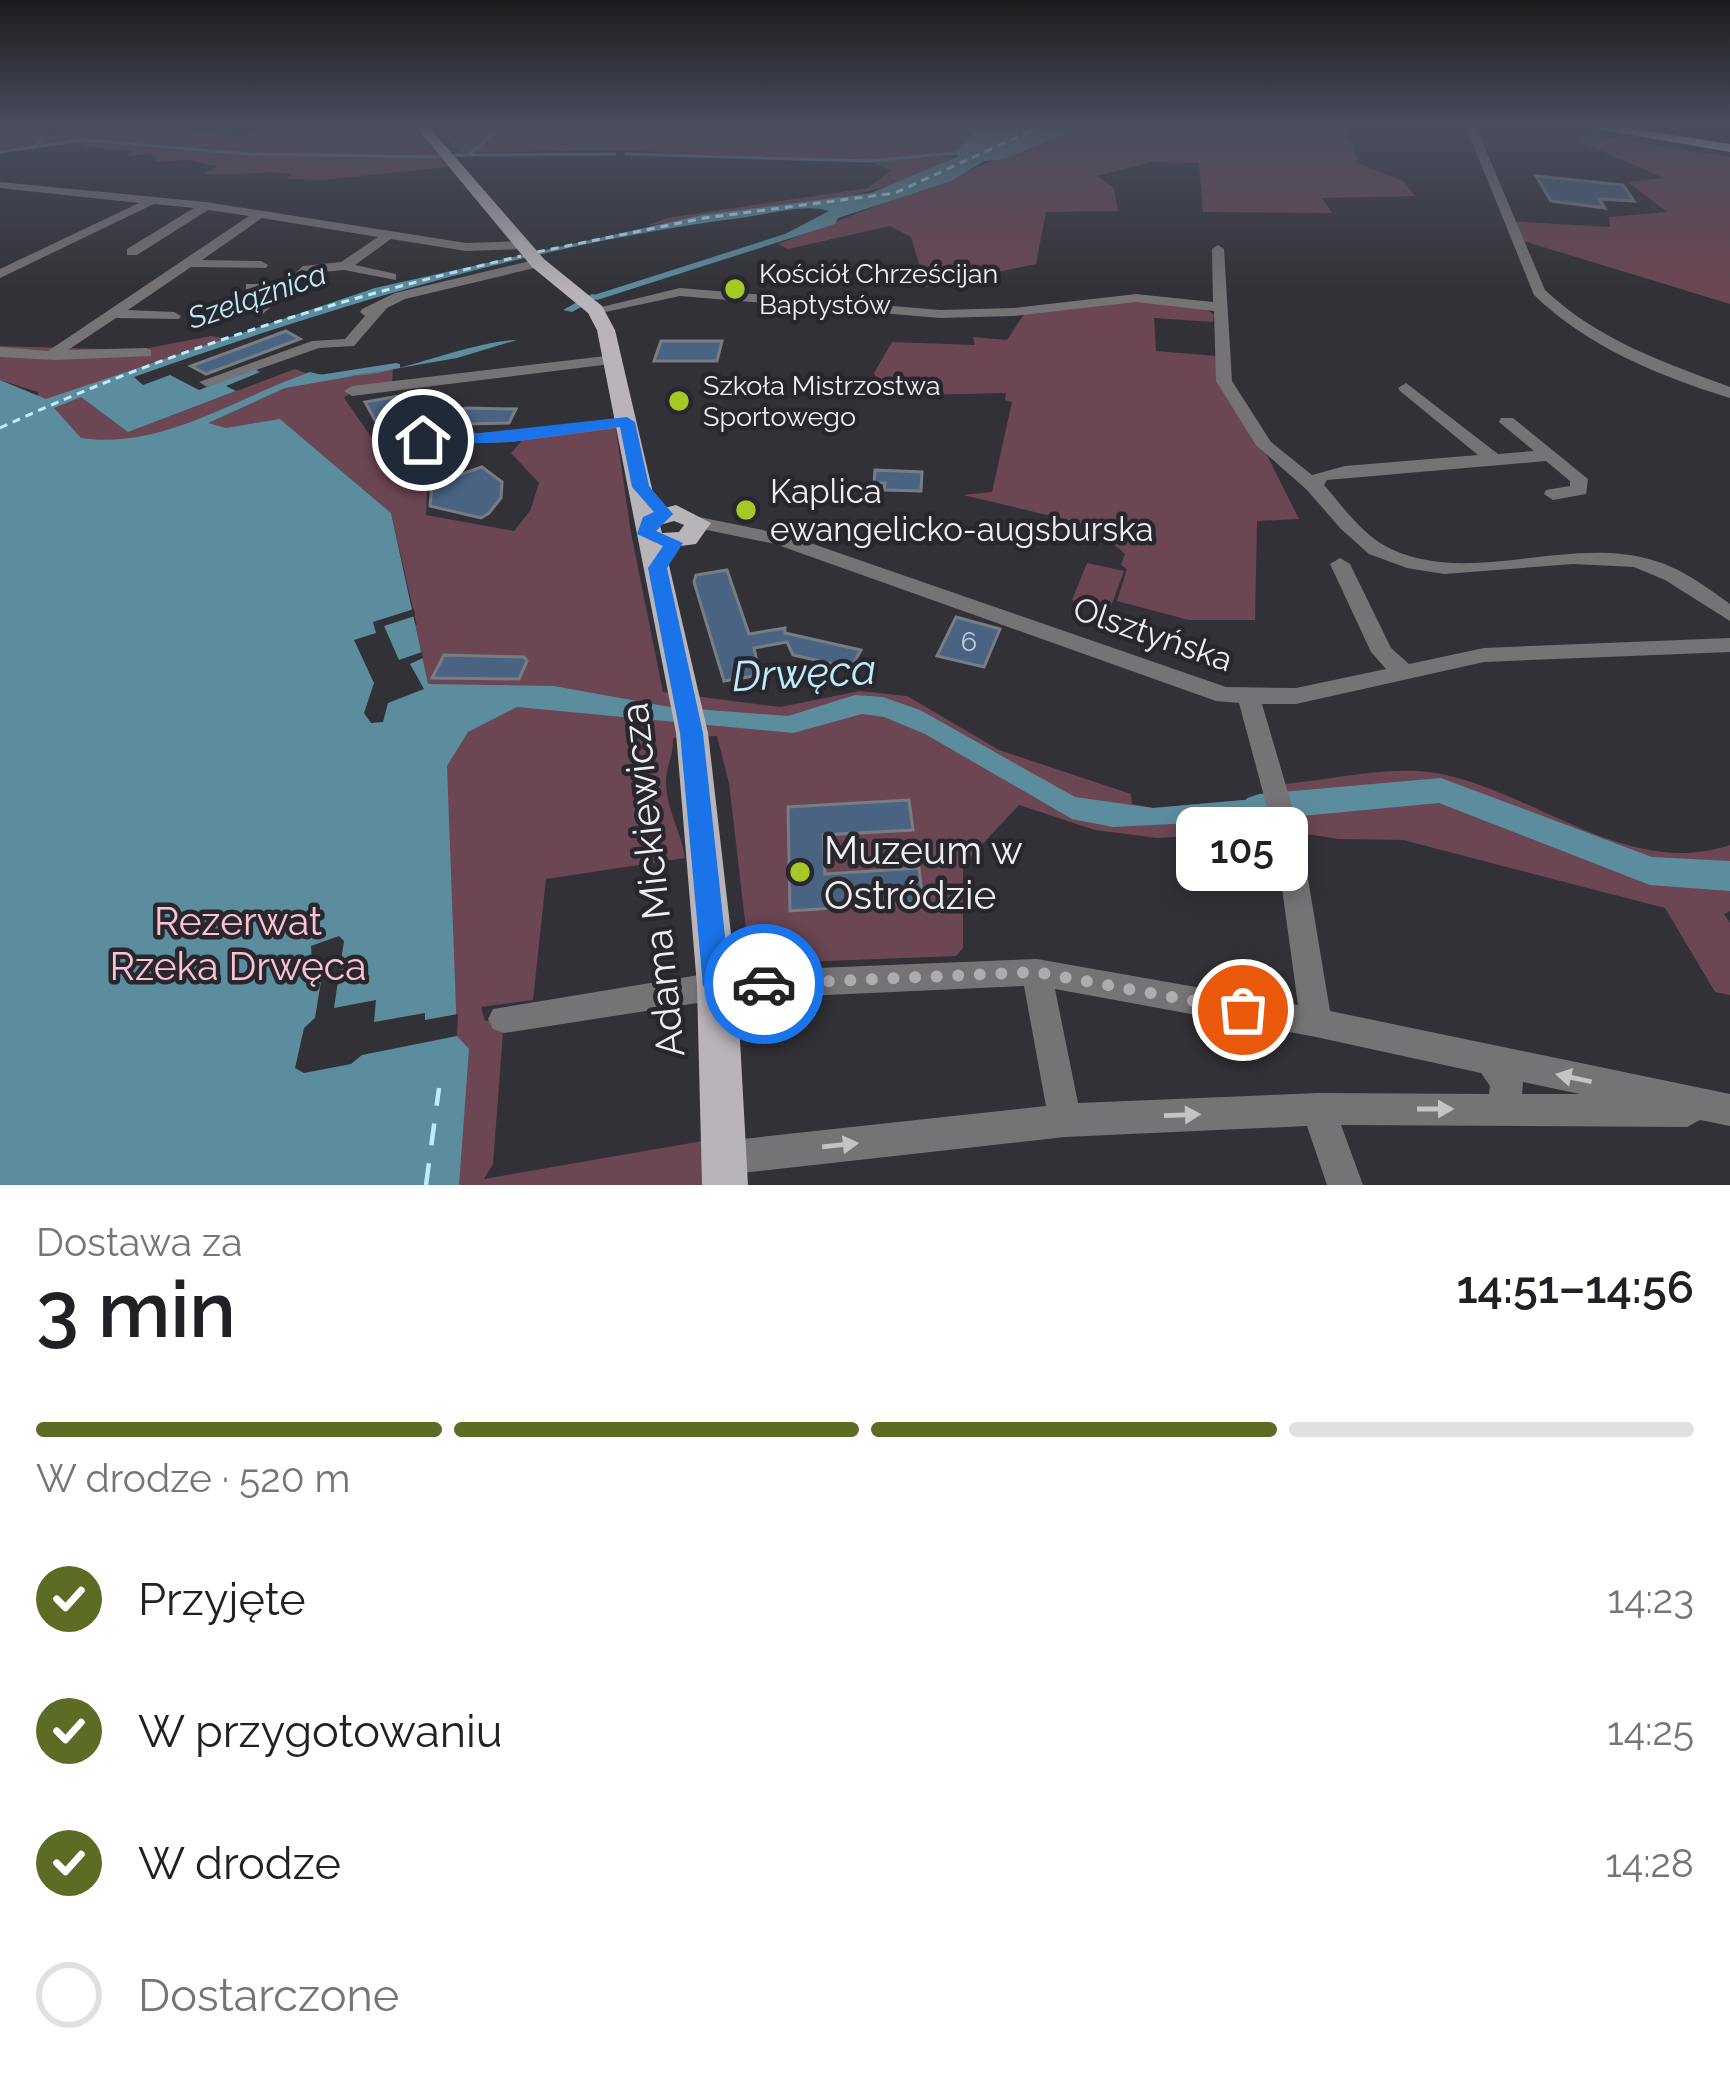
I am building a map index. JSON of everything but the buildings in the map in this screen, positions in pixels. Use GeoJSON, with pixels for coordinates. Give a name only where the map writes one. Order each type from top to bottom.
{"type":"FeatureCollection","features":[{"type":"Feature","properties":{"kind":"main road","name":"Adama Mickiewicza"},"geometry":{"type":"LineString","coordinates":[[469,182],[531,254],[588,304],[614,360],[641,487],[639,499],[671,535],[684,698],[692,733],[717,986],[724,1172]]}},
{"type":"Feature","properties":{"kind":"street"},"geometry":{"type":"LineString","coordinates":[[1494,182],[1539,292],[1552,306],[1601,341],[1730,393]]}},
{"type":"Feature","properties":{"kind":"street"},"geometry":{"type":"LineString","coordinates":[[0,185],[206,206],[531,254]]}},
{"type":"Feature","properties":{"kind":"street"},"geometry":{"type":"LineString","coordinates":[[0,274],[154,200]]}},
{"type":"Feature","properties":{"kind":"street"},"geometry":{"type":"LineString","coordinates":[[132,252],[206,206]]}},
{"type":"Feature","properties":{"kind":"street"},"geometry":{"type":"LineString","coordinates":[[51,354],[261,214]]}},
{"type":"Feature","properties":{"kind":"street"},"geometry":{"type":"LineString","coordinates":[[344,266],[389,236]]}},
{"type":"Feature","properties":{"kind":"street"},"geometry":{"type":"LineString","coordinates":[[1218,249],[1224,381],[1264,445],[1314,486],[1376,549],[1417,564],[1639,561],[1683,581],[1730,614]]}},
{"type":"Feature","properties":{"kind":"street"},"geometry":{"type":"LineString","coordinates":[[361,313],[531,254]]}},
{"type":"Feature","properties":{"kind":"street"},"geometry":{"type":"LineString","coordinates":[[184,263],[260,265]]}},
{"type":"Feature","properties":{"kind":"street"},"geometry":{"type":"LineString","coordinates":[[260,312],[308,269],[344,266],[391,277]]}},
{"type":"Feature","properties":{"kind":"street"},"geometry":{"type":"LineString","coordinates":[[251,287],[287,288]]}},
{"type":"Feature","properties":{"kind":"street"},"geometry":{"type":"LineString","coordinates":[[588,304],[680,292],[940,314],[1013,312],[1136,298],[1220,307]]}},
{"type":"Feature","properties":{"kind":"street"},"geometry":{"type":"LineString","coordinates":[[207,382],[317,344],[349,343],[380,308]]}},
{"type":"Feature","properties":{"kind":"street"},"geometry":{"type":"LineString","coordinates":[[111,313],[174,316]]}},
{"type":"Feature","properties":{"kind":"street"},"geometry":{"type":"LineString","coordinates":[[0,352],[146,352]]}},
{"type":"Feature","properties":{"kind":"street"},"geometry":{"type":"LineString","coordinates":[[352,391],[614,360]]}},
{"type":"Feature","properties":{"kind":"street"},"geometry":{"type":"LineString","coordinates":[[1406,388],[1497,462]]}},
{"type":"Feature","properties":{"kind":"street"},"geometry":{"type":"LineString","coordinates":[[423,440],[511,437],[627,422]]}},
{"type":"Feature","properties":{"kind":"street"},"geometry":{"type":"LineString","coordinates":[[1507,422],[1580,479],[1579,490],[1553,494]]}},
{"type":"Feature","properties":{"kind":"street"},"geometry":{"type":"LineString","coordinates":[[1314,486],[1321,476],[1345,471],[1550,455]]}},
{"type":"Feature","properties":{"kind":"street","name":"Olsztyńska"},"geometry":{"type":"LineString","coordinates":[[671,535],[740,529],[978,606],[1198,688],[1250,698],[1296,696],[1484,655],[1730,645]]}},
{"type":"Feature","properties":{"kind":"street"},"geometry":{"type":"LineString","coordinates":[[1340,564],[1382,652],[1403,671]]}},
{"type":"Feature","properties":{"kind":"street","name":"Olsztyńska"},"geometry":{"type":"LineString","coordinates":[[1701,643],[1730,634]]}},
{"type":"Feature","properties":{"kind":"street"},"geometry":{"type":"LineString","coordinates":[[1250,698],[1285,827],[1316,1023]]}},
{"type":"Feature","properties":{"kind":"street"},"geometry":{"type":"LineString","coordinates":[[1036,972],[1065,1120]]}},
{"type":"Feature","properties":{"kind":"street"},"geometry":{"type":"LineString","coordinates":[[504,1019],[717,986],[1036,972],[1316,1023],[1730,1111]]}},
{"type":"Feature","properties":{"kind":"street"},"geometry":{"type":"LineString","coordinates":[[1491,1060],[1507,1082],[1503,1109]]}},
{"type":"Feature","properties":{"kind":"street"},"geometry":{"type":"LineString","coordinates":[[1318,1109],[1345,1185]]}},
{"type":"Feature","properties":{"kind":"street"},"geometry":{"type":"LineString","coordinates":[[724,1172],[1065,1120],[1318,1109],[1730,1111]]}},
{"type":"Feature","properties":{"kind":"green space"},"geometry":{"type":"Polygon","coordinates":[[[875,182],[896,182],[824,201],[646,226],[667,218],[868,188],[875,182]]]}},
{"type":"Feature","properties":{"kind":"green space"},"geometry":{"type":"Polygon","coordinates":[[[937,182],[1106,182],[1114,188],[1118,211],[1046,212],[1036,264],[926,287],[911,237],[890,226],[788,249],[778,244],[937,182]]]}},
{"type":"Feature","properties":{"kind":"green space"},"geometry":{"type":"Polygon","coordinates":[[[1201,182],[1404,182],[1415,196],[1322,198],[1332,213],[1203,212],[1201,182]]]}},
{"type":"Feature","properties":{"kind":"green space"},"geometry":{"type":"Polygon","coordinates":[[[1628,182],[1730,182],[1730,304],[1517,239],[1509,221],[1610,227],[1609,217],[1667,212],[1628,182]]]}},
{"type":"Feature","properties":{"kind":"green space"},"geometry":{"type":"Polygon","coordinates":[[[1137,301],[1205,308],[1214,315],[1213,322],[1154,318],[1156,351],[1217,356],[1299,519],[1257,521],[1255,620],[1189,620],[1117,601],[1127,569],[1121,565],[1125,554],[1093,526],[963,495],[992,492],[1012,402],[1005,400],[1006,393],[918,395],[914,379],[877,380],[874,373],[892,342],[975,345],[973,337],[1007,340],[1024,314],[1137,301]]]}},
{"type":"Feature","properties":{"kind":"green space","name":"Rezerwat Rzeka Drwęca"},"geometry":{"type":"Polygon","coordinates":[[[211,336],[227,339],[82,394],[154,422],[295,369],[319,378],[393,367],[392,386],[352,391],[344,398],[379,448],[391,480],[428,475],[426,515],[514,531],[530,511],[539,483],[511,453],[527,435],[615,423],[663,692],[780,707],[860,691],[907,696],[999,750],[1131,794],[1132,804],[1153,808],[1265,798],[1262,785],[1419,771],[1458,778],[1611,840],[1650,850],[1690,853],[1730,845],[1730,911],[1724,914],[1730,923],[1730,995],[1715,992],[1665,908],[1403,840],[1339,839],[1286,831],[1157,838],[1095,830],[1019,805],[963,865],[963,948],[956,956],[750,964],[729,783],[717,736],[673,738],[666,785],[685,858],[546,879],[533,1000],[481,1007],[485,1021],[504,1019],[493,1164],[484,1179],[714,1139],[715,1185],[0,1185],[38,392],[0,380],[0,346],[138,350],[211,336]],[[280,419],[417,626],[391,513],[280,419]]]}},
{"type":"Feature","properties":{"kind":"green space"},"geometry":{"type":"Polygon","coordinates":[[[1087,563],[1124,571],[1110,609],[1072,600],[1087,563]]]}},
{"type":"Feature","properties":{"kind":"water","name":"Rezerwat Rzeka Drwęca"},"geometry":{"type":"Polygon","coordinates":[[[896,182],[947,182],[838,218],[835,224],[597,300],[591,296],[785,234],[829,211],[785,210],[585,244],[433,281],[283,326],[134,377],[143,385],[170,375],[199,390],[254,369],[260,372],[226,386],[236,391],[128,432],[81,397],[54,408],[81,438],[111,440],[169,429],[310,372],[357,375],[285,388],[208,423],[226,428],[280,419],[391,513],[428,684],[554,686],[670,707],[788,716],[855,695],[883,697],[920,710],[1075,797],[1153,808],[1266,798],[1270,819],[1113,827],[1072,819],[925,734],[884,717],[862,714],[793,733],[517,707],[468,732],[447,766],[457,1036],[469,1049],[459,1185],[0,1185],[0,380],[46,399],[375,288],[702,215],[871,193],[896,182]]]}},
{"type":"Feature","properties":{"kind":"water"},"geometry":{"type":"Polygon","coordinates":[[[517,340],[457,358],[393,369],[492,343],[517,340]]]}},
{"type":"Feature","properties":{"kind":"pier"},"geometry":{"type":"Polygon","coordinates":[[[414,609],[415,616],[384,626],[399,660],[422,652],[423,658],[410,664],[424,689],[388,703],[383,722],[371,723],[364,713],[374,683],[354,640],[376,633],[373,622],[414,609]]]}},
{"type":"Feature","properties":{"kind":"pier"},"geometry":{"type":"Polygon","coordinates":[[[339,936],[344,941],[334,1008],[376,1000],[374,1022],[425,1013],[425,1020],[458,1014],[457,1036],[362,1055],[351,1064],[304,1073],[295,1068],[304,1028],[315,1018],[321,981],[313,981],[311,946],[339,936]]]}},
{"type":"Feature","properties":{"kind":"waterway"},"geometry":{"type":"LineString","coordinates":[[568,310],[596,296]]}},
{"type":"Feature","properties":{"kind":"waterway"},"geometry":{"type":"LineString","coordinates":[[313,379],[396,366]]}},
{"type":"Feature","properties":{"kind":"waterway","name":"Drwęca"},"geometry":{"type":"LineString","coordinates":[[1259,807],[1441,790],[1650,871],[1730,876]]}},
{"type":"Feature","properties":{"kind":"ferry route"},"geometry":{"type":"LineString","coordinates":[[537,252],[704,218],[895,193],[918,182]]}},
{"type":"Feature","properties":{"kind":"ferry route"},"geometry":{"type":"LineString","coordinates":[[0,428],[127,374],[256,328],[521,256]]}},
{"type":"Feature","properties":{"kind":"ferry route"},"geometry":{"type":"LineString","coordinates":[[426,1185],[439,1088]]}},
{"type":"Feature","properties":{"kind":"way so far"},"geometry":{"type":"LineString","coordinates":[[764,984],[1036,972],[1243,1010]]}},
{"type":"Feature","properties":{"kind":"place","name":"Kościół Chrześcijan Baptystów"},"geometry":{"type":"Point","coordinates":[735,289]}},
{"type":"Feature","properties":{"kind":"place","name":"Szkoła Mistrzostwa Sportowego"},"geometry":{"type":"Point","coordinates":[679,401]}},
{"type":"Feature","properties":{"kind":"place","name":"Kaplica ewangelicko-augsburska"},"geometry":{"type":"Point","coordinates":[746,510]}},
{"type":"Feature","properties":{"kind":"place","name":"Muzeum w Ostródzie"},"geometry":{"type":"Point","coordinates":[800,872]}},
{"type":"Feature","properties":{"kind":"place","name":"105"},"geometry":{"type":"Point","coordinates":[1243,1010]}},
{"type":"Feature","properties":{"kind":"route"},"geometry":{"type":"LineString","coordinates":[[423,440],[511,437],[627,422],[641,487],[664,514],[646,525],[646,534],[654,541],[674,543],[658,568],[692,733],[717,986],[764,984]]}},
{"type":"Feature","properties":{"kind":"water label","name":"Szelążnica"},"geometry":{"type":"Point","coordinates":[257,296]}}]}
